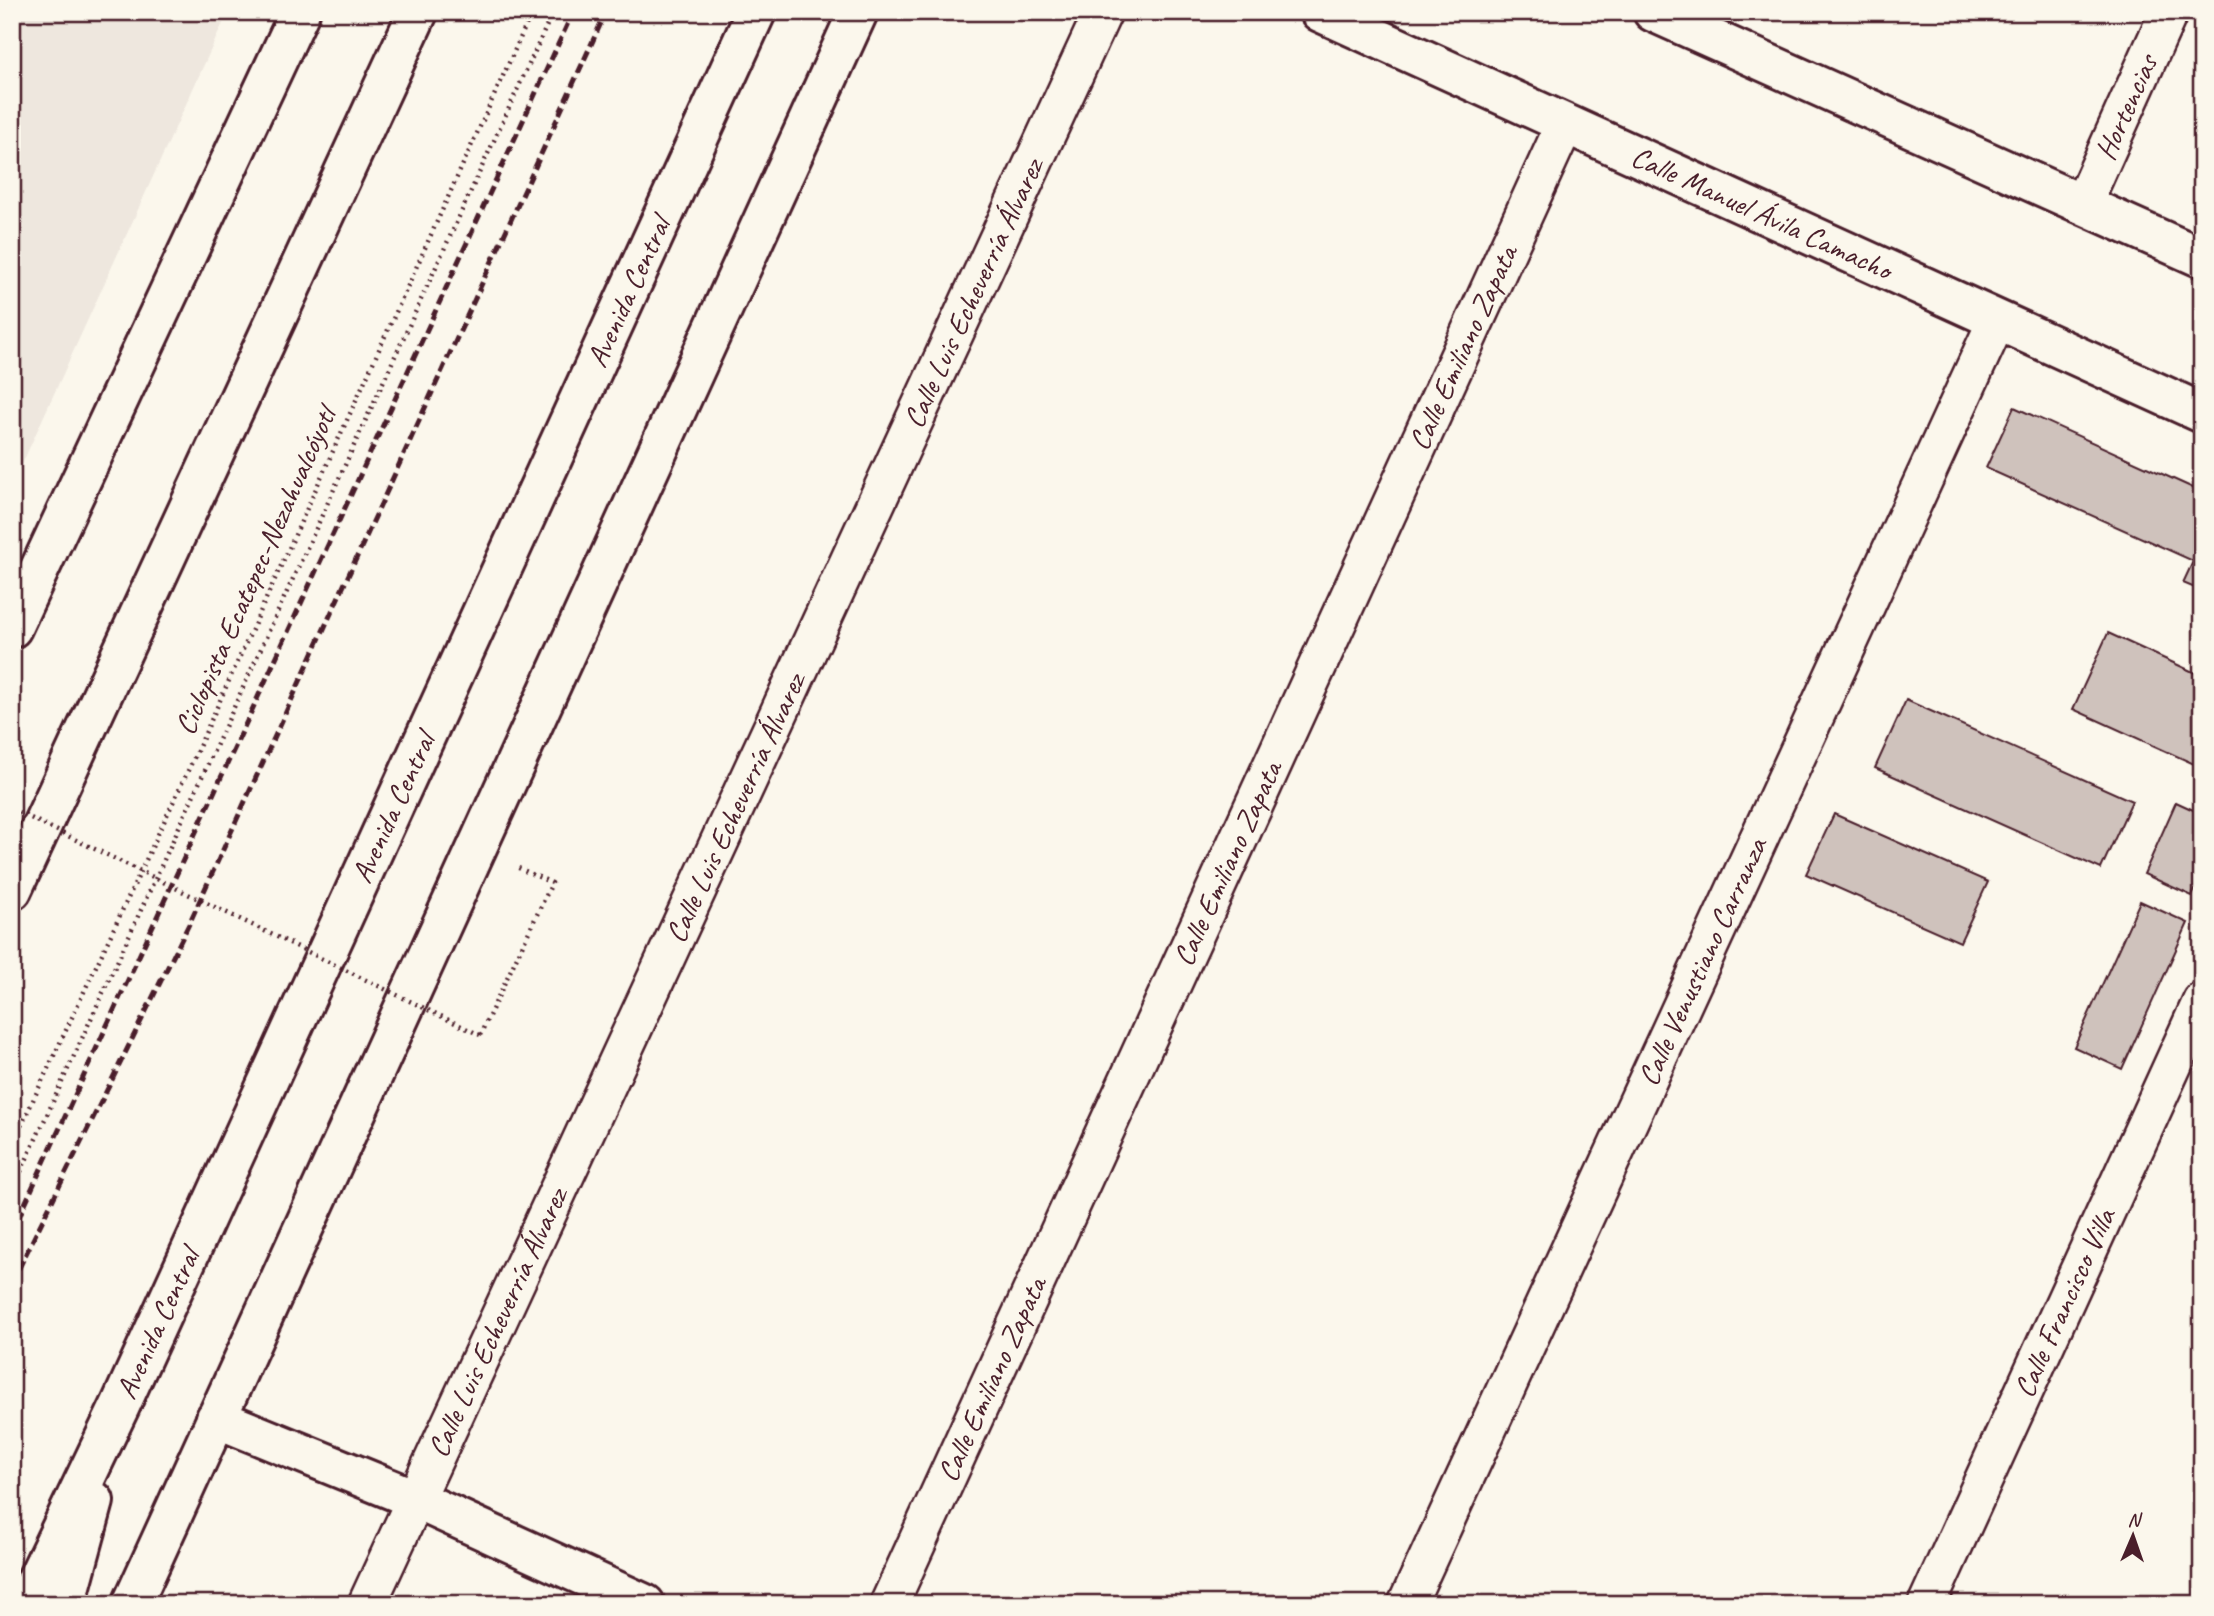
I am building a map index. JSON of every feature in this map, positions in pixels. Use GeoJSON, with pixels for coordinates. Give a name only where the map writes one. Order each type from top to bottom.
{"type":"FeatureCollection","features":[{"type":"Feature","properties":{"kind":"main road"},"geometry":{"type":"LineString","coordinates":[[12,628],[300,12]]}},
{"type":"Feature","properties":{"kind":"main road"},"geometry":{"type":"LineString","coordinates":[[12,890],[418,12]]}},
{"type":"Feature","properties":{"kind":"main road","name":"Avenida Central"},"geometry":{"type":"LineString","coordinates":[[25,1604],[120,1406],[756,12]]}},
{"type":"Feature","properties":{"kind":"main road"},"geometry":{"type":"LineString","coordinates":[[132,1604],[858,12]]}},
{"type":"Feature","properties":{"kind":"main road","name":"Calle Manuel Ávila Camacho"},"geometry":{"type":"LineString","coordinates":[[1320,12],[2202,413]]}},
{"type":"Feature","properties":{"kind":"main road"},"geometry":{"type":"LineString","coordinates":[[1670,16],[2202,258]]}},
{"type":"Feature","properties":{"kind":"main road"},"geometry":{"type":"LineString","coordinates":[[66,1604],[120,1406]]}},
{"type":"Feature","properties":{"kind":"main road"},"geometry":{"type":"LineString","coordinates":[[216,1418],[415,1499],[645,1604]]}},
{"type":"Feature","properties":{"kind":"street","name":"Calle Luis Echeverría Álvarez"},"geometry":{"type":"LineString","coordinates":[[367,1604],[1103,12]]}},
{"type":"Feature","properties":{"kind":"street","name":"Hortencias"},"geometry":{"type":"LineString","coordinates":[[2083,203],[2169,12]]}},
{"type":"Feature","properties":{"kind":"street","name":"Calle Emiliano Zapata"},"geometry":{"type":"LineString","coordinates":[[889,1604],[1565,124]]}},
{"type":"Feature","properties":{"kind":"street","name":"Calle Venustiano Carranza"},"geometry":{"type":"LineString","coordinates":[[1407,1604],[1997,320]]}},
{"type":"Feature","properties":{"kind":"street","name":"Calle Francisco Villa"},"geometry":{"type":"LineString","coordinates":[[1927,1604],[2202,1001]]}},
{"type":"Feature","properties":{"kind":"path","name":"Ciclopista Ecatepec-Nezahualcóyotl"},"geometry":{"type":"LineString","coordinates":[[12,1145],[192,760],[532,12]]}},
{"type":"Feature","properties":{"kind":"path"},"geometry":{"type":"LineString","coordinates":[[12,1191],[553,12]]}},
{"type":"Feature","properties":{"kind":"path"},"geometry":{"type":"LineString","coordinates":[[12,809],[480,1035],[552,883],[476,848]]}},
{"type":"Feature","properties":{"kind":"shaded area"},"geometry":{"type":"Polygon","coordinates":[[[12,12],[228,12],[12,486],[12,12]]]}},
{"type":"Feature","properties":{"kind":"building"},"geometry":{"type":"Polygon","coordinates":[[[2014,407],[2202,492],[2202,542],[2193,561],[1986,468],[2014,407]]]}},
{"type":"Feature","properties":{"kind":"building"},"geometry":{"type":"Polygon","coordinates":[[[2202,542],[2202,591],[2183,583],[2202,542]]]}},
{"type":"Feature","properties":{"kind":"building"},"geometry":{"type":"Polygon","coordinates":[[[2108,633],[2202,676],[2202,746],[2194,764],[2073,709],[2108,633]]]}},
{"type":"Feature","properties":{"kind":"building"},"geometry":{"type":"Polygon","coordinates":[[[1906,700],[2132,801],[2101,869],[1875,768],[1906,700]]]}},
{"type":"Feature","properties":{"kind":"building"},"geometry":{"type":"Polygon","coordinates":[[[2176,802],[2202,814],[2202,876],[2192,896],[2144,874],[2176,802]]]}},
{"type":"Feature","properties":{"kind":"building"},"geometry":{"type":"Polygon","coordinates":[[[1834,814],[1988,882],[1960,942],[1806,874],[1834,814]]]}},
{"type":"Feature","properties":{"kind":"building"},"geometry":{"type":"Polygon","coordinates":[[[2140,901],[2188,923],[2122,1069],[2074,1047],[2140,901]]]}},
{"type":"Feature","properties":{"kind":"railway"},"geometry":{"type":"LineString","coordinates":[[12,1232],[573,12]]}},
{"type":"Feature","properties":{"kind":"railway"},"geometry":{"type":"LineString","coordinates":[[12,1282],[189,924],[606,12]]}}]}
